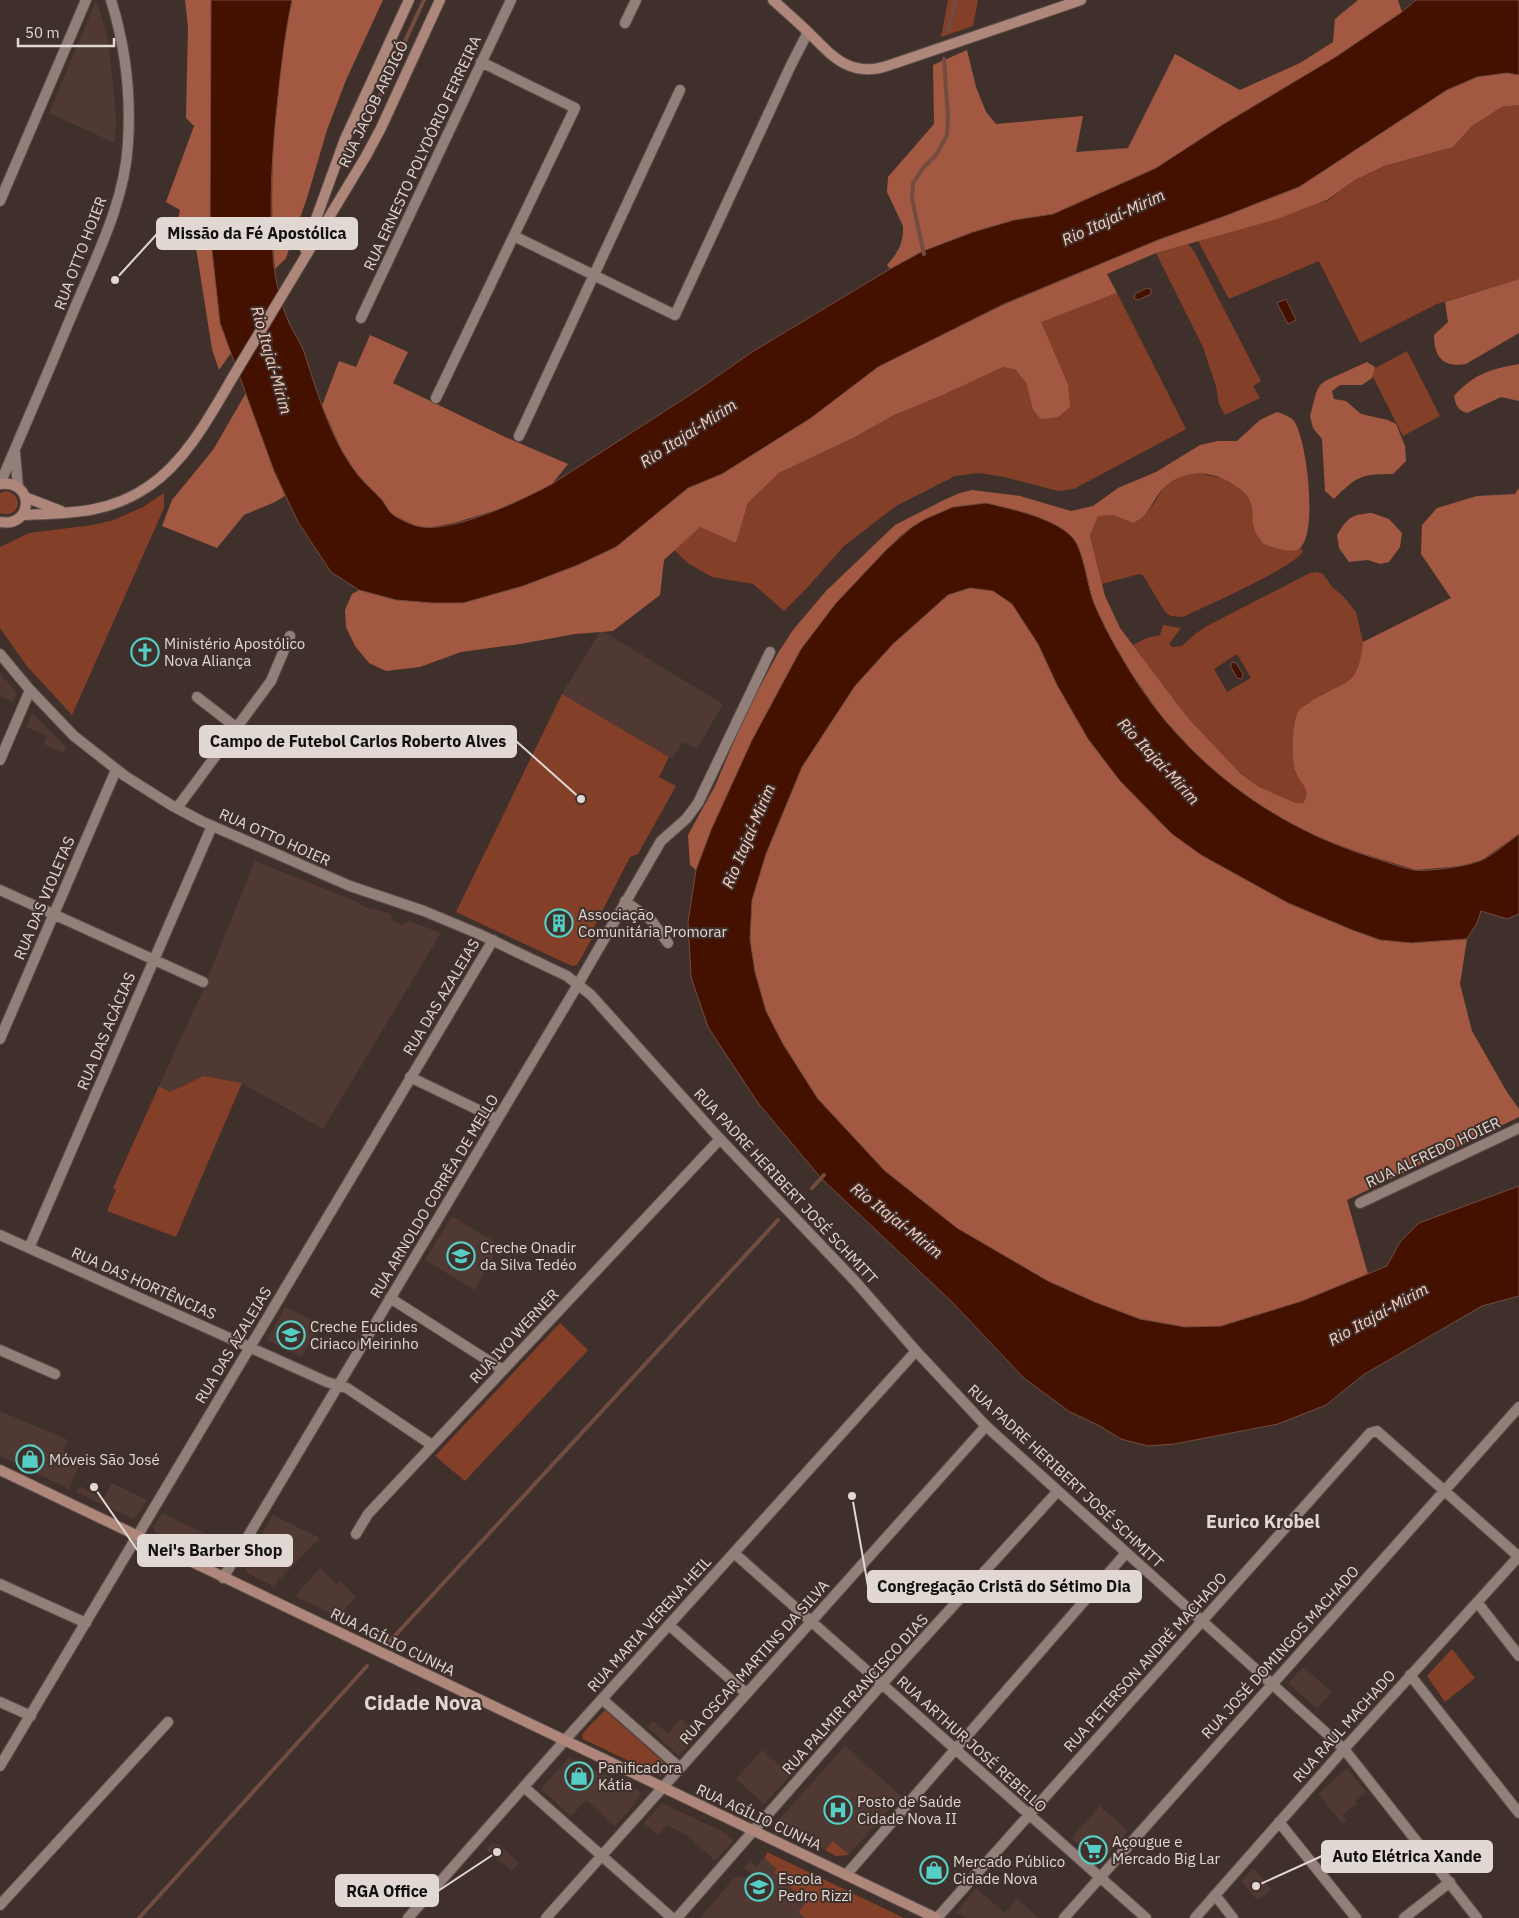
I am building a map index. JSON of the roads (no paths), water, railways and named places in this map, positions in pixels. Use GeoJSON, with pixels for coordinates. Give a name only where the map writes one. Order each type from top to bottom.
{"type":"FeatureCollection","features":[{"type":"Feature","properties":{"kind":"main road","name":"RUA JACOB ARDIGÓ"},"geometry":{"type":"LineString","coordinates":[[297,270],[345,139],[409,0]]}},
{"type":"Feature","properties":{"kind":"main road","name":"RUA JACOB ARDIGÓ"},"geometry":{"type":"LineString","coordinates":[[22,515],[87,512],[112,504],[131,497],[150,486],[181,457],[289,284],[370,149],[440,0]]}},
{"type":"Feature","properties":{"kind":"main road"},"geometry":{"type":"LineString","coordinates":[[774,0],[836,59],[856,69],[868,70],[887,66],[1081,0]]}},
{"type":"Feature","properties":{"kind":"main road"},"geometry":{"type":"LineString","coordinates":[[0,484],[12,484],[18,487],[25,497],[26,503],[22,515],[18,519],[2,525]]}},
{"type":"Feature","properties":{"kind":"main road","name":"RUA JACOB ARDIGÓ"},"geometry":{"type":"LineString","coordinates":[[25,497],[67,513]]}},
{"type":"Feature","properties":{"kind":"main road","name":"RUA AGÍLIO CUNHA"},"geometry":{"type":"LineString","coordinates":[[0,1470],[936,1918]]}},
{"type":"Feature","properties":{"kind":"street"},"geometry":{"type":"LineString","coordinates":[[0,201],[86,0]]}},
{"type":"Feature","properties":{"kind":"street","name":"RUA OTTO HOIER"},"geometry":{"type":"LineString","coordinates":[[0,484],[109,227],[122,180],[128,143],[128,106],[121,40],[111,0]]}},
{"type":"Feature","properties":{"kind":"street","name":"RUA ERNESTO POLYDÓRIO FERREIRA"},"geometry":{"type":"LineString","coordinates":[[361,318],[511,0]]}},
{"type":"Feature","properties":{"kind":"street"},"geometry":{"type":"LineString","coordinates":[[625,22],[636,0]]}},
{"type":"Feature","properties":{"kind":"street"},"geometry":{"type":"LineString","coordinates":[[514,236],[675,316],[808,32]]}},
{"type":"Feature","properties":{"kind":"street"},"geometry":{"type":"LineString","coordinates":[[436,398],[575,108],[481,62]]}},
{"type":"Feature","properties":{"kind":"street"},"geometry":{"type":"LineString","coordinates":[[519,436],[680,90]]}},
{"type":"Feature","properties":{"kind":"street","name":"RUA OTTO HOIER"},"geometry":{"type":"LineString","coordinates":[[15,449],[18,487]]}},
{"type":"Feature","properties":{"kind":"street"},"geometry":{"type":"LineString","coordinates":[[177,808],[271,681],[290,636]]}},
{"type":"Feature","properties":{"kind":"street","name":"RUA ARNOLDO CORRÊA DE MELLO"},"geometry":{"type":"LineString","coordinates":[[223,1578],[578,984],[661,841],[686,819],[698,803],[770,652]]}},
{"type":"Feature","properties":{"kind":"street","name":"RUA OTTO HOIER"},"geometry":{"type":"LineString","coordinates":[[0,654],[30,690],[74,736],[116,770],[177,808],[212,826],[350,886],[424,911],[492,940],[568,976],[578,984]]}},
{"type":"Feature","properties":{"kind":"street"},"geometry":{"type":"LineString","coordinates":[[0,760],[30,690]]}},
{"type":"Feature","properties":{"kind":"street"},"geometry":{"type":"LineString","coordinates":[[197,697],[237,728]]}},
{"type":"Feature","properties":{"kind":"street","name":"RUA DAS VIOLETAS"},"geometry":{"type":"LineString","coordinates":[[0,1039],[116,770]]}},
{"type":"Feature","properties":{"kind":"street","name":"RUA DAS ACÁCIAS"},"geometry":{"type":"LineString","coordinates":[[28,1248],[212,826]]}},
{"type":"Feature","properties":{"kind":"street"},"geometry":{"type":"LineString","coordinates":[[0,890],[203,982]]}},
{"type":"Feature","properties":{"kind":"street"},"geometry":{"type":"LineString","coordinates":[[625,901],[651,920],[668,943]]}},
{"type":"Feature","properties":{"kind":"street","name":"RUA DAS AZALEIAS"},"geometry":{"type":"LineString","coordinates":[[0,1766],[492,940]]}},
{"type":"Feature","properties":{"kind":"street","name":"RUA PADRE HERIBERT JOSÉ SCHMITT"},"geometry":{"type":"LineString","coordinates":[[578,984],[591,995],[640,1047],[720,1139],[854,1281],[986,1426],[1344,1749],[1477,1918]]}},
{"type":"Feature","properties":{"kind":"street"},"geometry":{"type":"LineString","coordinates":[[410,1078],[497,1119]]}},
{"type":"Feature","properties":{"kind":"street","name":"RUA ALFREDO HOIER"},"geometry":{"type":"LineString","coordinates":[[1360,1203],[1519,1128]]}},
{"type":"Feature","properties":{"kind":"street","name":"RUA IVO WERNER"},"geometry":{"type":"LineString","coordinates":[[356,1534],[368,1514],[720,1139]]}},
{"type":"Feature","properties":{"kind":"street","name":"RUA DAS HORTÊNCIAS"},"geometry":{"type":"LineString","coordinates":[[0,1235],[348,1388],[432,1445]]}},
{"type":"Feature","properties":{"kind":"street"},"geometry":{"type":"LineString","coordinates":[[390,1298],[503,1370]]}},
{"type":"Feature","properties":{"kind":"street"},"geometry":{"type":"LineString","coordinates":[[0,1350],[55,1374]]}},
{"type":"Feature","properties":{"kind":"street","name":"RUA MARIA VERENA HEIL"},"geometry":{"type":"LineString","coordinates":[[408,1918],[602,1699],[916,1351]]}},
{"type":"Feature","properties":{"kind":"street","name":"RUA JOSÉ DOMINGOS MACHADO"},"geometry":{"type":"LineString","coordinates":[[1064,1918],[1519,1407]]}},
{"type":"Feature","properties":{"kind":"street","name":"RUA OSCAR MARTINS DA SILVA"},"geometry":{"type":"LineString","coordinates":[[546,1918],[986,1426]]}},
{"type":"Feature","properties":{"kind":"street","name":"RUA PETERSON ANDRÉ MACHADO"},"geometry":{"type":"LineString","coordinates":[[936,1918],[1370,1433],[1377,1431],[1444,1490]]}},
{"type":"Feature","properties":{"kind":"street"},"geometry":{"type":"LineString","coordinates":[[1444,1490],[1519,1556]]}},
{"type":"Feature","properties":{"kind":"street","name":"RUA PALMIR FRANCISCO DIAS"},"geometry":{"type":"LineString","coordinates":[[677,1918],[882,1684],[1057,1492]]}},
{"type":"Feature","properties":{"kind":"street","name":"RUA ARTHUR JOSÉ REBELLO"},"geometry":{"type":"LineString","coordinates":[[734,1553],[1146,1918]]}},
{"type":"Feature","properties":{"kind":"street"},"geometry":{"type":"LineString","coordinates":[[846,1875],[1126,1553]]}},
{"type":"Feature","properties":{"kind":"street","name":"RUA RAUL MACHADO"},"geometry":{"type":"LineString","coordinates":[[1194,1918],[1410,1675],[1519,1556]]}},
{"type":"Feature","properties":{"kind":"street"},"geometry":{"type":"LineString","coordinates":[[0,1584],[86,1623]]}},
{"type":"Feature","properties":{"kind":"street"},"geometry":{"type":"LineString","coordinates":[[1477,1602],[1519,1656]]}},
{"type":"Feature","properties":{"kind":"street"},"geometry":{"type":"LineString","coordinates":[[669,1625],[746,1694]]}},
{"type":"Feature","properties":{"kind":"street"},"geometry":{"type":"LineString","coordinates":[[1410,1675],[1519,1813]]}},
{"type":"Feature","properties":{"kind":"street"},"geometry":{"type":"LineString","coordinates":[[602,1699],[680,1768]]}},
{"type":"Feature","properties":{"kind":"street"},"geometry":{"type":"LineString","coordinates":[[0,1702],[31,1716]]}},
{"type":"Feature","properties":{"kind":"street"},"geometry":{"type":"LineString","coordinates":[[0,1905],[168,1722]]}},
{"type":"Feature","properties":{"kind":"street"},"geometry":{"type":"LineString","coordinates":[[524,1787],[672,1918]]}},
{"type":"Feature","properties":{"kind":"street"},"geometry":{"type":"LineString","coordinates":[[1279,1822],[1356,1918]]}},
{"type":"Feature","properties":{"kind":"street"},"geometry":{"type":"LineString","coordinates":[[1404,1918],[1450,1882]]}},
{"type":"Feature","properties":{"kind":"street"},"geometry":{"type":"LineString","coordinates":[[1215,1895],[1233,1918]]}},
{"type":"Feature","properties":{"kind":"water","name":"Rio Itajaí-Mirim"},"geometry":{"type":"Polygon","coordinates":[[[211,0],[292,0],[281,72],[272,172],[272,248],[281,299],[289,322],[304,352],[332,431],[348,461],[390,512],[414,525],[431,527],[466,521],[486,514],[523,499],[552,484],[699,389],[752,352],[923,251],[973,232],[1014,220],[1053,214],[1156,168],[1222,125],[1334,58],[1402,12],[1416,0],[1519,0],[1519,75],[1507,73],[1477,77],[1447,90],[1299,187],[1158,240],[1004,304],[878,367],[811,418],[722,474],[688,488],[616,547],[578,565],[523,586],[463,603],[432,603],[396,600],[359,590],[331,572],[298,522],[274,471],[220,323],[210,233],[211,0]]]}},
{"type":"Feature","properties":{"kind":"water"},"geometry":{"type":"Polygon","coordinates":[[[1147,288],[1151,289],[1151,294],[1138,300],[1134,298],[1135,294],[1147,288]]]}},
{"type":"Feature","properties":{"kind":"water"},"geometry":{"type":"Polygon","coordinates":[[[1286,299],[1296,320],[1288,324],[1277,303],[1286,299]]]}},
{"type":"Feature","properties":{"kind":"water","name":"Rio Itajaí-Mirim"},"geometry":{"type":"Polygon","coordinates":[[[986,503],[1020,511],[1044,520],[1065,531],[1073,538],[1080,551],[1094,603],[1102,621],[1131,673],[1153,705],[1178,735],[1205,762],[1234,787],[1266,809],[1299,828],[1335,844],[1415,870],[1459,866],[1482,860],[1492,855],[1519,834],[1519,914],[1507,919],[1481,911],[1477,923],[1467,939],[1411,943],[1380,940],[1288,903],[1201,855],[1172,834],[1120,781],[1088,739],[1057,685],[1038,644],[1012,604],[993,591],[970,588],[948,595],[893,644],[855,686],[802,767],[766,854],[752,900],[750,939],[755,972],[766,1011],[783,1044],[818,1099],[885,1171],[957,1228],[1048,1281],[1095,1302],[1140,1319],[1185,1327],[1221,1326],[1302,1301],[1387,1266],[1400,1242],[1419,1223],[1519,1186],[1519,1296],[1482,1306],[1363,1375],[1326,1405],[1278,1424],[1174,1444],[1148,1446],[1121,1439],[1098,1425],[1070,1412],[1024,1378],[952,1302],[821,1178],[758,1103],[708,1027],[691,977],[688,922],[696,870],[711,830],[752,740],[801,649],[836,603],[887,549],[912,527],[953,507],[986,503]]]}},
{"type":"Feature","properties":{"kind":"water"},"geometry":{"type":"Polygon","coordinates":[[[1231,662],[1236,663],[1243,674],[1242,679],[1237,678],[1231,667],[1231,662]]]}},
{"type":"Feature","properties":{"kind":"waterway"},"geometry":{"type":"LineString","coordinates":[[360,139],[424,0]]}},
{"type":"Feature","properties":{"kind":"waterway"},"geometry":{"type":"LineString","coordinates":[[948,31],[956,0]]}},
{"type":"Feature","properties":{"kind":"waterway"},"geometry":{"type":"LineString","coordinates":[[924,254],[912,199],[913,183],[923,168],[936,155],[947,135],[948,118],[944,59]]}},
{"type":"Feature","properties":{"kind":"waterway"},"geometry":{"type":"LineString","coordinates":[[812,1188],[824,1175]]}},
{"type":"Feature","properties":{"kind":"waterway"},"geometry":{"type":"LineString","coordinates":[[390,1641],[778,1220]]}},
{"type":"Feature","properties":{"kind":"waterway"},"geometry":{"type":"LineString","coordinates":[[139,1918],[367,1666]]}},
{"type":"Feature","properties":{"kind":"place","name":"Missão da Fé Apostólica"},"geometry":{"type":"Point","coordinates":[115,280]}},
{"type":"Feature","properties":{"kind":"place","name":"Ministério Apostólico Nova Aliança"},"geometry":{"type":"Point","coordinates":[145,652]}},
{"type":"Feature","properties":{"kind":"place","name":"Campo de Futebol Carlos Roberto Alves"},"geometry":{"type":"Point","coordinates":[581,799]}},
{"type":"Feature","properties":{"kind":"place","name":"Associação Comunitária Promorar"},"geometry":{"type":"Point","coordinates":[559,923]}},
{"type":"Feature","properties":{"kind":"place","name":"Creche Onadir da Silva Tedéo"},"geometry":{"type":"Point","coordinates":[461,1256]}},
{"type":"Feature","properties":{"kind":"place","name":"Creche Euclides Ciriaco Meirinho"},"geometry":{"type":"Point","coordinates":[291,1335]}},
{"type":"Feature","properties":{"kind":"place","name":"Móveis São José"},"geometry":{"type":"Point","coordinates":[30,1459]}},
{"type":"Feature","properties":{"kind":"place","name":"Nei's Barber Shop"},"geometry":{"type":"Point","coordinates":[94,1487]}},
{"type":"Feature","properties":{"kind":"place","name":"Congregação Cristã do Sétimo Dia"},"geometry":{"type":"Point","coordinates":[852,1496]}},
{"type":"Feature","properties":{"kind":"place","name":"Panificadora Kátia"},"geometry":{"type":"Point","coordinates":[579,1776]}},
{"type":"Feature","properties":{"kind":"place","name":"Posto de Saúde Cidade Nova II"},"geometry":{"type":"Point","coordinates":[838,1810]}},
{"type":"Feature","properties":{"kind":"place","name":"Açougue e Mercado Big Lar"},"geometry":{"type":"Point","coordinates":[1093,1850]}},
{"type":"Feature","properties":{"kind":"place","name":"RGA Office"},"geometry":{"type":"Point","coordinates":[497,1852]}},
{"type":"Feature","properties":{"kind":"place","name":"Mercado Público Cidade Nova"},"geometry":{"type":"Point","coordinates":[934,1870]}},
{"type":"Feature","properties":{"kind":"place","name":"Auto Elétrica Xande"},"geometry":{"type":"Point","coordinates":[1256,1886]}},
{"type":"Feature","properties":{"kind":"place","name":"Escola Pedro Rizzi"},"geometry":{"type":"Point","coordinates":[759,1887]}},
{"type":"Feature","properties":{"kind":"district","name":"Eurico Krobel"},"geometry":{"type":"Point","coordinates":[1263,1521]}},
{"type":"Feature","properties":{"kind":"district","name":"Cidade Nova"},"geometry":{"type":"Point","coordinates":[423,1702]}}]}
